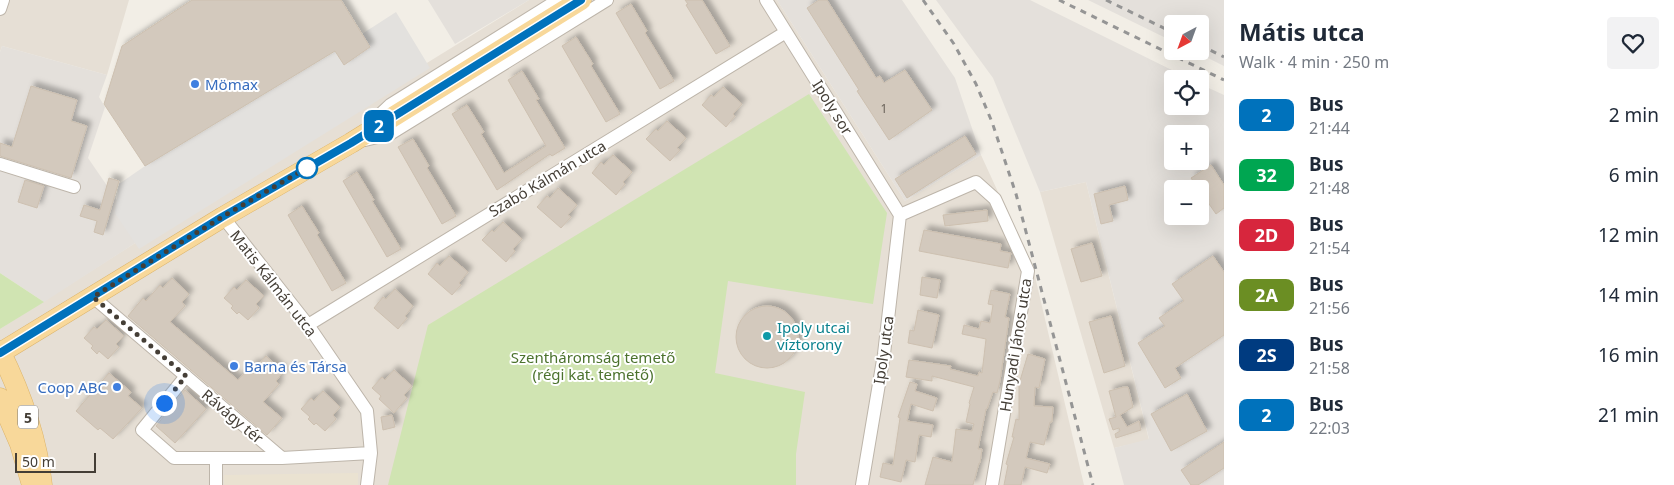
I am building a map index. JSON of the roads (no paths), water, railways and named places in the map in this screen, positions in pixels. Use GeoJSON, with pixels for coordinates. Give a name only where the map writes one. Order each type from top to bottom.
{"type":"FeatureCollection","features":[{"type":"Feature","properties":{"kind":"main road"},"geometry":{"type":"LineString","coordinates":[[0,352],[222,217],[351,143],[558,7],[581,0]]}},
{"type":"Feature","properties":{"kind":"main road","name":"5"},"geometry":{"type":"LineString","coordinates":[[0,352],[26,410],[40,459],[42,485]]}},
{"type":"Feature","properties":{"kind":"main road","name":"5"},"geometry":{"type":"LineString","coordinates":[[0,398],[20,444],[32,485]]}},
{"type":"Feature","properties":{"kind":"street"},"geometry":{"type":"LineString","coordinates":[[0,9],[3,0]]}},
{"type":"Feature","properties":{"kind":"street"},"geometry":{"type":"LineString","coordinates":[[351,143],[390,134],[607,0]]}},
{"type":"Feature","properties":{"kind":"street","name":"Ipoly sor"},"geometry":{"type":"LineString","coordinates":[[766,0],[900,215]]}},
{"type":"Feature","properties":{"kind":"street","name":"Szabó Kálmán utca"},"geometry":{"type":"LineString","coordinates":[[308,325],[786,32]]}},
{"type":"Feature","properties":{"kind":"street"},"geometry":{"type":"LineString","coordinates":[[0,164],[74,187]]}},
{"type":"Feature","properties":{"kind":"street","name":"Hunyadi János utca"},"geometry":{"type":"LineString","coordinates":[[900,215],[976,182],[995,199],[1028,271],[992,485]]}},
{"type":"Feature","properties":{"kind":"street","name":"Ipoly utca"},"geometry":{"type":"LineString","coordinates":[[862,485],[884,354],[900,215]]}},
{"type":"Feature","properties":{"kind":"street","name":"Matis Kálmán utca"},"geometry":{"type":"LineString","coordinates":[[222,217],[308,325],[367,411],[371,453],[367,485]]}},
{"type":"Feature","properties":{"kind":"street","name":"Rávágy tér"},"geometry":{"type":"LineString","coordinates":[[93,297],[282,458]]}},
{"type":"Feature","properties":{"kind":"street"},"geometry":{"type":"LineString","coordinates":[[186,376],[142,430],[174,458],[282,458],[371,453]]}},
{"type":"Feature","properties":{"kind":"street"},"geometry":{"type":"LineString","coordinates":[[216,458],[216,485]]}},
{"type":"Feature","properties":{"kind":"railway"},"geometry":{"type":"LineString","coordinates":[[923,0],[954,44],[976,84],[992,122],[1016,194],[1093,485]]}},
{"type":"Feature","properties":{"kind":"railway"},"geometry":{"type":"LineString","coordinates":[[1059,0],[1224,80]]}},
{"type":"Feature","properties":{"kind":"railway"},"geometry":{"type":"LineString","coordinates":[[1106,0],[1164,28]]}},
{"type":"Feature","properties":{"kind":"railway"},"geometry":{"type":"LineString","coordinates":[[1209,50],[1224,57]]}},
{"type":"Feature","properties":{"kind":"place","name":"Mömax"},"geometry":{"type":"Point","coordinates":[195,84]}},
{"type":"Feature","properties":{"kind":"place","name":"Ipoly utcai víztorony"},"geometry":{"type":"Point","coordinates":[767,336]}},
{"type":"Feature","properties":{"kind":"place","name":"Barna és Társa"},"geometry":{"type":"Point","coordinates":[234,366]}},
{"type":"Feature","properties":{"kind":"place","name":"Coop ABC"},"geometry":{"type":"Point","coordinates":[117,387]}},
{"type":"Feature","properties":{"kind":"park label","name":"Szentháromság temető (régi kat. temető)"},"geometry":{"type":"Point","coordinates":[593,366]}}]}
